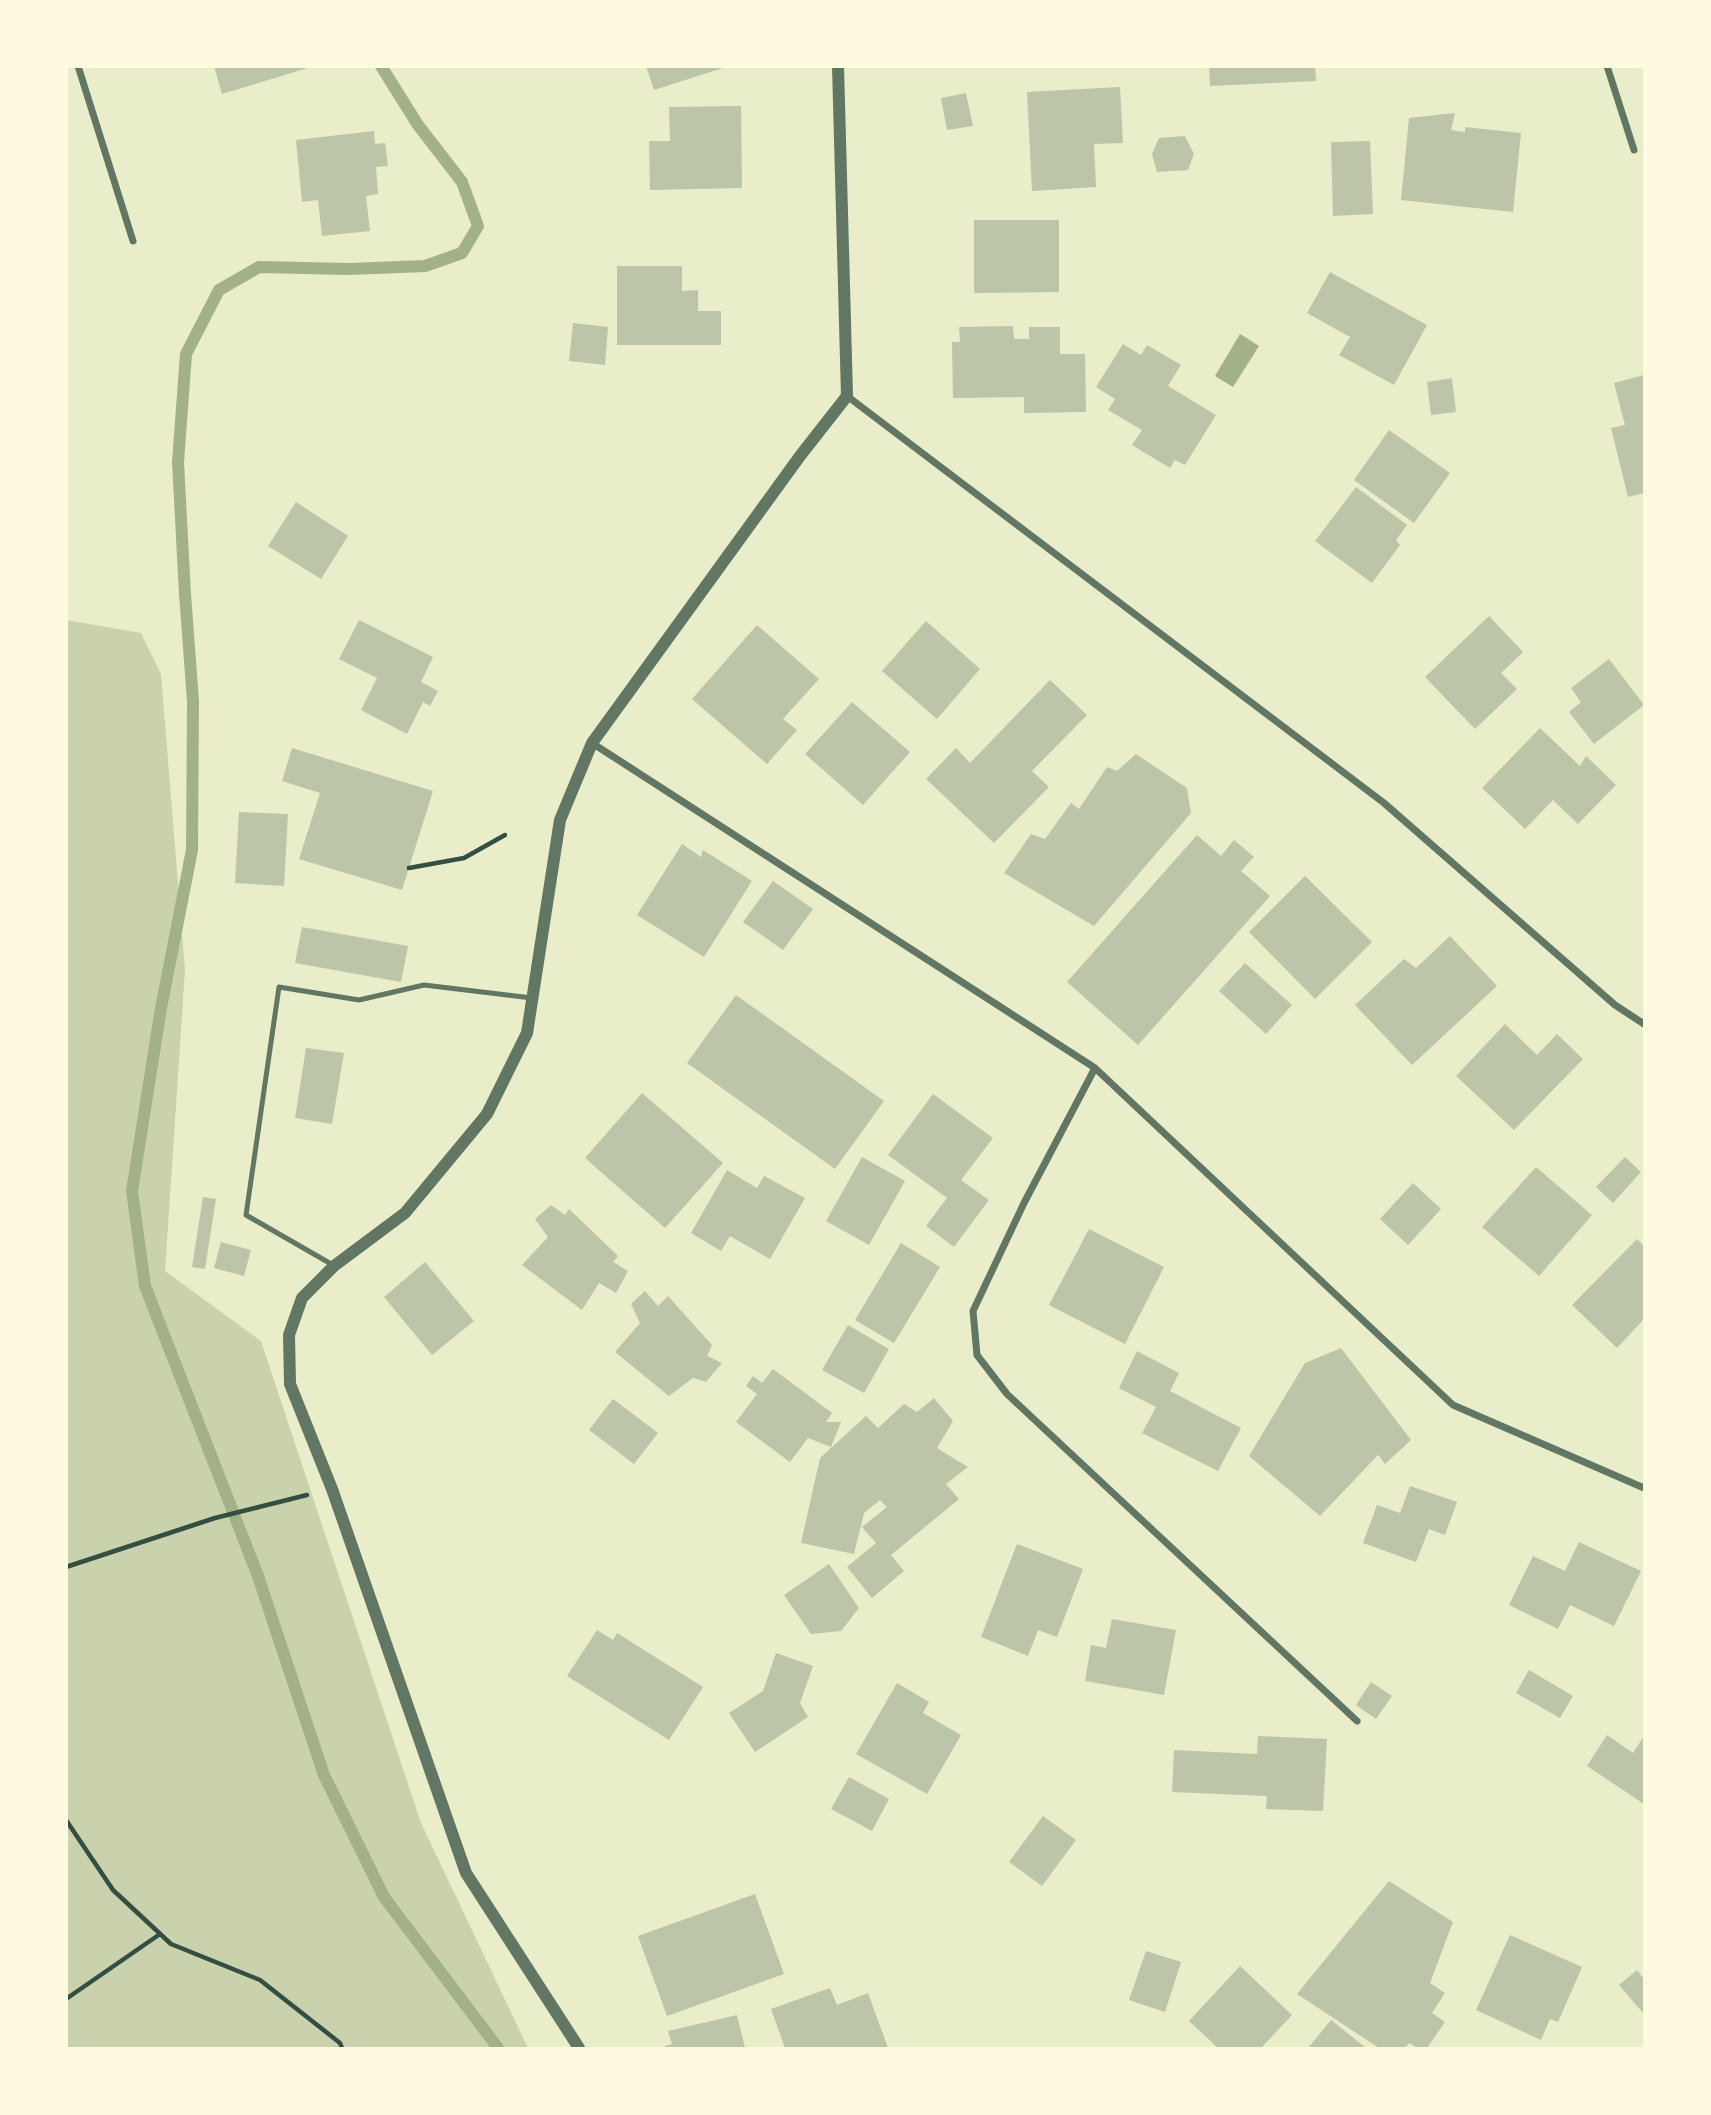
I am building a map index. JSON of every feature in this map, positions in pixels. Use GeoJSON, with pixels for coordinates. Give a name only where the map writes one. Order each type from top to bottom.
{"type":"FeatureCollection","features":[{"type":"Feature","properties":{"kind":"street"},"geometry":{"type":"LineString","coordinates":[[78,66],[133,241]]}},
{"type":"Feature","properties":{"kind":"street"},"geometry":{"type":"LineString","coordinates":[[579,2049],[466,1873],[332,1489],[290,1384],[289,1335],[302,1298],[334,1266],[405,1213],[487,1114],[527,1033],[560,820],[592,743],[800,456],[847,396],[838,66]]}},
{"type":"Feature","properties":{"kind":"street"},"geometry":{"type":"LineString","coordinates":[[1607,66],[1634,150]]}},
{"type":"Feature","properties":{"kind":"street"},"geometry":{"type":"LineString","coordinates":[[847,396],[1384,803],[1615,1005],[1644,1024]]}},
{"type":"Feature","properties":{"kind":"street"},"geometry":{"type":"LineString","coordinates":[[592,743],[1095,1069],[1452,1405],[1644,1488]]}},
{"type":"Feature","properties":{"kind":"street"},"geometry":{"type":"LineString","coordinates":[[1095,1069],[1024,1203],[974,1311],[977,1354],[1007,1394],[1357,1721]]}},
{"type":"Feature","properties":{"kind":"lane"},"geometry":{"type":"LineString","coordinates":[[334,1266],[246,1215],[279,987],[359,1000],[424,985],[533,998]]}},
{"type":"Feature","properties":{"kind":"path"},"geometry":{"type":"LineString","coordinates":[[408,868],[464,858],[505,835]]}},
{"type":"Feature","properties":{"kind":"path"},"geometry":{"type":"LineString","coordinates":[[66,1567],[215,1518],[332,1489]]}},
{"type":"Feature","properties":{"kind":"path"},"geometry":{"type":"LineString","coordinates":[[66,1820],[113,1890],[171,1944],[260,1980],[340,2043],[342,2049]]}},
{"type":"Feature","properties":{"kind":"path"},"geometry":{"type":"LineString","coordinates":[[66,1999],[160,1934]]}},
{"type":"Feature","properties":{"kind":"shaded area"},"geometry":{"type":"Polygon","coordinates":[[[1240,334],[1259,346],[1233,387],[1215,376],[1240,334]]]}},
{"type":"Feature","properties":{"kind":"shaded area"},"geometry":{"type":"Polygon","coordinates":[[[66,620],[141,633],[161,674],[185,970],[165,1271],[261,1341],[421,1823],[528,2048],[67,2048],[66,620]]]}},
{"type":"Feature","properties":{"kind":"building"},"geometry":{"type":"Polygon","coordinates":[[[214,66],[311,66],[311,67],[222,94],[214,66]]]}},
{"type":"Feature","properties":{"kind":"building"},"geometry":{"type":"Polygon","coordinates":[[[646,66],[726,66],[726,67],[654,90],[646,66]]]}},
{"type":"Feature","properties":{"kind":"building"},"geometry":{"type":"Polygon","coordinates":[[[1209,66],[1315,66],[1316,81],[1210,86],[1209,66]]]}},
{"type":"Feature","properties":{"kind":"building"},"geometry":{"type":"Polygon","coordinates":[[[1120,87],[1123,143],[1094,144],[1096,187],[1032,191],[1027,92],[1120,87]]]}},
{"type":"Feature","properties":{"kind":"building"},"geometry":{"type":"Polygon","coordinates":[[[966,93],[973,126],[947,130],[941,98],[966,93]]]}},
{"type":"Feature","properties":{"kind":"building"},"geometry":{"type":"Polygon","coordinates":[[[741,106],[742,188],[650,190],[649,141],[670,141],[669,107],[741,106]]]}},
{"type":"Feature","properties":{"kind":"building"},"geometry":{"type":"Polygon","coordinates":[[[1455,113],[1451,130],[1465,132],[1465,127],[1521,133],[1513,212],[1401,200],[1409,118],[1455,113]]]}},
{"type":"Feature","properties":{"kind":"building"},"geometry":{"type":"Polygon","coordinates":[[[374,131],[375,144],[385,143],[388,166],[376,167],[378,194],[366,196],[370,231],[322,236],[318,200],[302,202],[296,140],[374,131]]]}},
{"type":"Feature","properties":{"kind":"building"},"geometry":{"type":"Polygon","coordinates":[[[1185,136],[1194,154],[1188,170],[1157,172],[1152,154],[1159,138],[1185,136]]]}},
{"type":"Feature","properties":{"kind":"building"},"geometry":{"type":"Polygon","coordinates":[[[1370,141],[1373,214],[1333,216],[1331,142],[1370,141]]]}},
{"type":"Feature","properties":{"kind":"building"},"geometry":{"type":"Polygon","coordinates":[[[974,220],[1059,220],[1059,292],[974,293],[974,220]]]}},
{"type":"Feature","properties":{"kind":"building"},"geometry":{"type":"Polygon","coordinates":[[[617,266],[682,266],[682,291],[698,290],[698,311],[721,311],[721,345],[617,345],[617,266]]]}},
{"type":"Feature","properties":{"kind":"building"},"geometry":{"type":"Polygon","coordinates":[[[1330,272],[1427,325],[1394,385],[1339,355],[1350,337],[1307,313],[1330,272]]]}},
{"type":"Feature","properties":{"kind":"building"},"geometry":{"type":"Polygon","coordinates":[[[573,323],[608,327],[605,365],[569,361],[573,323]]]}},
{"type":"Feature","properties":{"kind":"building"},"geometry":{"type":"Polygon","coordinates":[[[1013,326],[1014,339],[1029,339],[1029,327],[1060,327],[1060,354],[1085,354],[1086,412],[1024,413],[1024,397],[953,398],[952,342],[960,342],[959,327],[1013,326]]]}},
{"type":"Feature","properties":{"kind":"building"},"geometry":{"type":"Polygon","coordinates":[[[1123,344],[1141,355],[1147,345],[1181,365],[1168,386],[1216,415],[1185,465],[1175,460],[1170,468],[1132,445],[1142,430],[1108,410],[1115,399],[1096,387],[1123,344]]]}},
{"type":"Feature","properties":{"kind":"building"},"geometry":{"type":"Polygon","coordinates":[[[1644,375],[1644,493],[1628,497],[1611,428],[1625,425],[1614,383],[1644,375]]]}},
{"type":"Feature","properties":{"kind":"building"},"geometry":{"type":"Polygon","coordinates":[[[1452,378],[1456,412],[1431,415],[1427,382],[1452,378]]]}},
{"type":"Feature","properties":{"kind":"building"},"geometry":{"type":"Polygon","coordinates":[[[1389,430],[1450,473],[1414,523],[1354,480],[1389,430]]]}},
{"type":"Feature","properties":{"kind":"building"},"geometry":{"type":"Polygon","coordinates":[[[1356,487],[1407,525],[1396,540],[1400,545],[1372,583],[1315,541],[1356,487]]]}},
{"type":"Feature","properties":{"kind":"building"},"geometry":{"type":"Polygon","coordinates":[[[296,502],[348,536],[321,579],[268,546],[296,502]]]}},
{"type":"Feature","properties":{"kind":"building"},"geometry":{"type":"Polygon","coordinates":[[[1489,616],[1523,652],[1501,673],[1517,689],[1475,729],[1425,677],[1489,616]]]}},
{"type":"Feature","properties":{"kind":"building"},"geometry":{"type":"Polygon","coordinates":[[[359,620],[433,657],[421,682],[438,691],[430,706],[423,702],[407,734],[361,710],[377,678],[339,659],[359,620]]]}},
{"type":"Feature","properties":{"kind":"building"},"geometry":{"type":"Polygon","coordinates":[[[926,621],[980,669],[937,719],[882,671],[926,621]]]}},
{"type":"Feature","properties":{"kind":"building"},"geometry":{"type":"Polygon","coordinates":[[[757,625],[819,679],[783,719],[797,730],[767,764],[692,699],[757,625]]]}},
{"type":"Feature","properties":{"kind":"building"},"geometry":{"type":"Polygon","coordinates":[[[1609,659],[1644,705],[1594,744],[1569,712],[1581,702],[1571,688],[1609,659]]]}},
{"type":"Feature","properties":{"kind":"building"},"geometry":{"type":"Polygon","coordinates":[[[1050,680],[1087,715],[1032,771],[1049,787],[994,843],[926,779],[956,748],[970,763],[1050,680]]]}},
{"type":"Feature","properties":{"kind":"building"},"geometry":{"type":"Polygon","coordinates":[[[852,702],[910,752],[863,805],[805,754],[852,702]]]}},
{"type":"Feature","properties":{"kind":"building"},"geometry":{"type":"Polygon","coordinates":[[[1540,728],[1580,766],[1586,756],[1616,785],[1578,824],[1553,800],[1525,829],[1482,788],[1540,728]]]}},
{"type":"Feature","properties":{"kind":"building"},"geometry":{"type":"Polygon","coordinates":[[[292,748],[433,791],[402,890],[299,859],[320,793],[282,781],[292,748]]]}},
{"type":"Feature","properties":{"kind":"building"},"geometry":{"type":"Polygon","coordinates":[[[1136,754],[1187,788],[1191,813],[1094,926],[1004,873],[1031,834],[1045,839],[1071,803],[1079,809],[1107,767],[1117,771],[1136,754]]]}},
{"type":"Feature","properties":{"kind":"building"},"geometry":{"type":"Polygon","coordinates":[[[239,812],[288,814],[284,886],[235,883],[239,812]]]}},
{"type":"Feature","properties":{"kind":"building"},"geometry":{"type":"Polygon","coordinates":[[[1197,835],[1221,856],[1234,840],[1254,857],[1241,871],[1270,896],[1138,1045],[1067,982],[1197,835]]]}},
{"type":"Feature","properties":{"kind":"building"},"geometry":{"type":"Polygon","coordinates":[[[682,844],[701,857],[703,850],[752,881],[704,957],[637,915],[682,844]]]}},
{"type":"Feature","properties":{"kind":"building"},"geometry":{"type":"Polygon","coordinates":[[[1305,876],[1372,942],[1315,999],[1249,932],[1305,876]]]}},
{"type":"Feature","properties":{"kind":"building"},"geometry":{"type":"Polygon","coordinates":[[[773,881],[813,909],[783,950],[743,922],[773,881]]]}},
{"type":"Feature","properties":{"kind":"building"},"geometry":{"type":"Polygon","coordinates":[[[302,927],[408,946],[401,982],[295,963],[302,927]]]}},
{"type":"Feature","properties":{"kind":"building"},"geometry":{"type":"Polygon","coordinates":[[[1450,936],[1497,986],[1412,1065],[1355,1005],[1404,959],[1416,968],[1450,936]]]}},
{"type":"Feature","properties":{"kind":"building"},"geometry":{"type":"Polygon","coordinates":[[[1245,963],[1292,1005],[1266,1034],[1219,991],[1245,963]]]}},
{"type":"Feature","properties":{"kind":"building"},"geometry":{"type":"Polygon","coordinates":[[[736,995],[884,1101],[835,1169],[687,1063],[736,995]]]}},
{"type":"Feature","properties":{"kind":"building"},"geometry":{"type":"Polygon","coordinates":[[[1505,1024],[1537,1055],[1557,1034],[1583,1059],[1514,1130],[1456,1076],[1505,1024]]]}},
{"type":"Feature","properties":{"kind":"building"},"geometry":{"type":"Polygon","coordinates":[[[306,1048],[344,1053],[332,1124],[295,1118],[306,1048]]]}},
{"type":"Feature","properties":{"kind":"building"},"geometry":{"type":"Polygon","coordinates":[[[642,1093],[723,1163],[665,1228],[585,1158],[642,1093]]]}},
{"type":"Feature","properties":{"kind":"building"},"geometry":{"type":"Polygon","coordinates":[[[933,1094],[993,1138],[961,1180],[989,1200],[954,1247],[926,1226],[947,1198],[888,1155],[933,1094]]]}},
{"type":"Feature","properties":{"kind":"building"},"geometry":{"type":"Polygon","coordinates":[[[862,1157],[905,1181],[869,1245],[826,1221],[862,1157]]]}},
{"type":"Feature","properties":{"kind":"building"},"geometry":{"type":"Polygon","coordinates":[[[1625,1157],[1641,1172],[1613,1203],[1596,1187],[1625,1157]]]}},
{"type":"Feature","properties":{"kind":"building"},"geometry":{"type":"Polygon","coordinates":[[[1536,1167],[1592,1215],[1539,1276],[1482,1227],[1536,1167]]]}},
{"type":"Feature","properties":{"kind":"building"},"geometry":{"type":"Polygon","coordinates":[[[727,1170],[757,1188],[764,1176],[805,1198],[770,1259],[730,1236],[721,1251],[691,1233],[727,1170]]]}},
{"type":"Feature","properties":{"kind":"building"},"geometry":{"type":"Polygon","coordinates":[[[1413,1183],[1441,1209],[1408,1245],[1380,1219],[1413,1183]]]}},
{"type":"Feature","properties":{"kind":"building"},"geometry":{"type":"Polygon","coordinates":[[[203,1197],[216,1199],[205,1269],[192,1267],[203,1197]]]}},
{"type":"Feature","properties":{"kind":"building"},"geometry":{"type":"Polygon","coordinates":[[[551,1205],[565,1215],[569,1209],[618,1256],[613,1262],[628,1271],[616,1293],[599,1283],[582,1310],[522,1265],[548,1237],[535,1219],[551,1205]]]}},
{"type":"Feature","properties":{"kind":"building"},"geometry":{"type":"Polygon","coordinates":[[[1089,1229],[1164,1267],[1125,1344],[1049,1305],[1089,1229]]]}},
{"type":"Feature","properties":{"kind":"building"},"geometry":{"type":"Polygon","coordinates":[[[1637,1239],[1644,1246],[1644,1319],[1617,1348],[1572,1305],[1637,1239]]]}},
{"type":"Feature","properties":{"kind":"building"},"geometry":{"type":"Polygon","coordinates":[[[221,1242],[251,1250],[244,1276],[214,1268],[221,1242]]]}},
{"type":"Feature","properties":{"kind":"building"},"geometry":{"type":"Polygon","coordinates":[[[901,1243],[940,1267],[894,1343],[855,1320],[901,1243]]]}},
{"type":"Feature","properties":{"kind":"building"},"geometry":{"type":"Polygon","coordinates":[[[425,1262],[474,1321],[432,1355],[384,1297],[425,1262]]]}},
{"type":"Feature","properties":{"kind":"building"},"geometry":{"type":"Polygon","coordinates":[[[645,1291],[658,1306],[668,1296],[712,1345],[707,1356],[722,1363],[706,1382],[693,1378],[669,1396],[615,1352],[640,1323],[631,1304],[645,1291]]]}},
{"type":"Feature","properties":{"kind":"building"},"geometry":{"type":"Polygon","coordinates":[[[848,1325],[889,1349],[864,1393],[822,1370],[848,1325]]]}},
{"type":"Feature","properties":{"kind":"building"},"geometry":{"type":"Polygon","coordinates":[[[1341,1348],[1411,1440],[1385,1464],[1378,1455],[1320,1516],[1249,1456],[1305,1363],[1341,1348]]]}},
{"type":"Feature","properties":{"kind":"building"},"geometry":{"type":"Polygon","coordinates":[[[1137,1351],[1179,1373],[1170,1391],[1241,1428],[1218,1471],[1142,1433],[1156,1407],[1119,1388],[1137,1351]]]}},
{"type":"Feature","properties":{"kind":"building"},"geometry":{"type":"Polygon","coordinates":[[[773,1369],[832,1413],[826,1422],[841,1422],[831,1447],[808,1438],[790,1462],[736,1422],[757,1394],[746,1386],[753,1376],[762,1383],[773,1369]]]}},
{"type":"Feature","properties":{"kind":"building"},"geometry":{"type":"Polygon","coordinates":[[[934,1398],[953,1421],[937,1448],[968,1467],[946,1484],[959,1499],[891,1555],[904,1571],[872,1598],[847,1567],[876,1543],[862,1527],[887,1507],[880,1500],[864,1513],[854,1554],[801,1543],[820,1458],[866,1416],[878,1428],[904,1404],[917,1412],[934,1398]]]}},
{"type":"Feature","properties":{"kind":"building"},"geometry":{"type":"Polygon","coordinates":[[[613,1399],[658,1433],[634,1464],[589,1430],[613,1399]]]}},
{"type":"Feature","properties":{"kind":"building"},"geometry":{"type":"Polygon","coordinates":[[[1410,1486],[1457,1502],[1445,1535],[1429,1529],[1416,1562],[1363,1543],[1377,1505],[1400,1513],[1410,1486]]]}},
{"type":"Feature","properties":{"kind":"building"},"geometry":{"type":"Polygon","coordinates":[[[1579,1542],[1641,1571],[1614,1626],[1570,1605],[1558,1629],[1509,1605],[1533,1556],[1565,1571],[1579,1542]]]}},
{"type":"Feature","properties":{"kind":"building"},"geometry":{"type":"Polygon","coordinates":[[[1017,1544],[1083,1569],[1057,1637],[1038,1630],[1028,1656],[981,1637],[1017,1544]]]}},
{"type":"Feature","properties":{"kind":"building"},"geometry":{"type":"Polygon","coordinates":[[[829,1564],[859,1608],[841,1631],[811,1634],[784,1595],[829,1564]]]}},
{"type":"Feature","properties":{"kind":"building"},"geometry":{"type":"Polygon","coordinates":[[[1112,1619],[1176,1630],[1164,1695],[1085,1681],[1091,1645],[1106,1648],[1112,1619]]]}},
{"type":"Feature","properties":{"kind":"building"},"geometry":{"type":"Polygon","coordinates":[[[597,1630],[613,1640],[617,1633],[703,1687],[669,1740],[567,1676],[597,1630]]]}},
{"type":"Feature","properties":{"kind":"building"},"geometry":{"type":"Polygon","coordinates":[[[776,1653],[813,1666],[800,1703],[808,1717],[755,1752],[729,1713],[763,1691],[776,1653]]]}},
{"type":"Feature","properties":{"kind":"building"},"geometry":{"type":"Polygon","coordinates":[[[1529,1670],[1573,1696],[1560,1718],[1516,1693],[1529,1670]]]}},
{"type":"Feature","properties":{"kind":"building"},"geometry":{"type":"Polygon","coordinates":[[[1371,1682],[1392,1696],[1376,1719],[1356,1705],[1371,1682]]]}},
{"type":"Feature","properties":{"kind":"building"},"geometry":{"type":"Polygon","coordinates":[[[897,1683],[929,1702],[923,1713],[961,1735],[927,1794],[856,1754],[897,1683]]]}},
{"type":"Feature","properties":{"kind":"building"},"geometry":{"type":"Polygon","coordinates":[[[1607,1735],[1633,1753],[1644,1736],[1644,1804],[1587,1766],[1607,1735]]]}},
{"type":"Feature","properties":{"kind":"building"},"geometry":{"type":"Polygon","coordinates":[[[1258,1736],[1327,1739],[1323,1811],[1266,1809],[1267,1796],[1172,1792],[1174,1750],[1257,1754],[1258,1736]]]}},
{"type":"Feature","properties":{"kind":"building"},"geometry":{"type":"Polygon","coordinates":[[[849,1777],[889,1799],[872,1831],[831,1809],[849,1777]]]}},
{"type":"Feature","properties":{"kind":"building"},"geometry":{"type":"Polygon","coordinates":[[[1043,1816],[1076,1840],[1042,1886],[1009,1862],[1043,1816]]]}},
{"type":"Feature","properties":{"kind":"building"},"geometry":{"type":"Polygon","coordinates":[[[1389,1881],[1453,1922],[1430,1983],[1445,1993],[1432,2013],[1445,2022],[1427,2048],[1418,2048],[1409,2043],[1405,2048],[1379,2048],[1297,1994],[1389,1881]]]}},
{"type":"Feature","properties":{"kind":"building"},"geometry":{"type":"Polygon","coordinates":[[[755,1894],[784,1974],[667,2016],[638,1936],[755,1894]]]}},
{"type":"Feature","properties":{"kind":"building"},"geometry":{"type":"Polygon","coordinates":[[[1510,1935],[1582,1967],[1558,2022],[1550,2019],[1541,2040],[1476,2010],[1510,1935]]]}},
{"type":"Feature","properties":{"kind":"building"},"geometry":{"type":"Polygon","coordinates":[[[1146,1951],[1181,1962],[1165,2012],[1129,2000],[1146,1951]]]}},
{"type":"Feature","properties":{"kind":"building"},"geometry":{"type":"Polygon","coordinates":[[[1240,1966],[1292,2015],[1261,2048],[1218,2048],[1189,2021],[1240,1966]]]}},
{"type":"Feature","properties":{"kind":"building"},"geometry":{"type":"Polygon","coordinates":[[[1637,1970],[1644,1979],[1644,2014],[1619,1985],[1637,1970]]]}},
{"type":"Feature","properties":{"kind":"building"},"geometry":{"type":"Polygon","coordinates":[[[830,1988],[837,2005],[868,1993],[888,2048],[785,2048],[771,2009],[830,1988]]]}},
{"type":"Feature","properties":{"kind":"building"},"geometry":{"type":"Polygon","coordinates":[[[737,2015],[745,2048],[659,2048],[672,2044],[668,2031],[737,2015]]]}},
{"type":"Feature","properties":{"kind":"building"},"geometry":{"type":"Polygon","coordinates":[[[1331,2020],[1366,2048],[1308,2048],[1331,2020]]]}},
{"type":"Feature","properties":{"kind":"waterway"},"geometry":{"type":"LineString","coordinates":[[381,66],[418,125],[462,182],[478,226],[462,253],[425,266],[349,269],[259,267],[219,290],[186,354],[178,462],[193,701],[192,850],[161,1008],[132,1191],[145,1286],[258,1576],[324,1775],[384,1897],[498,2048]]}}]}
